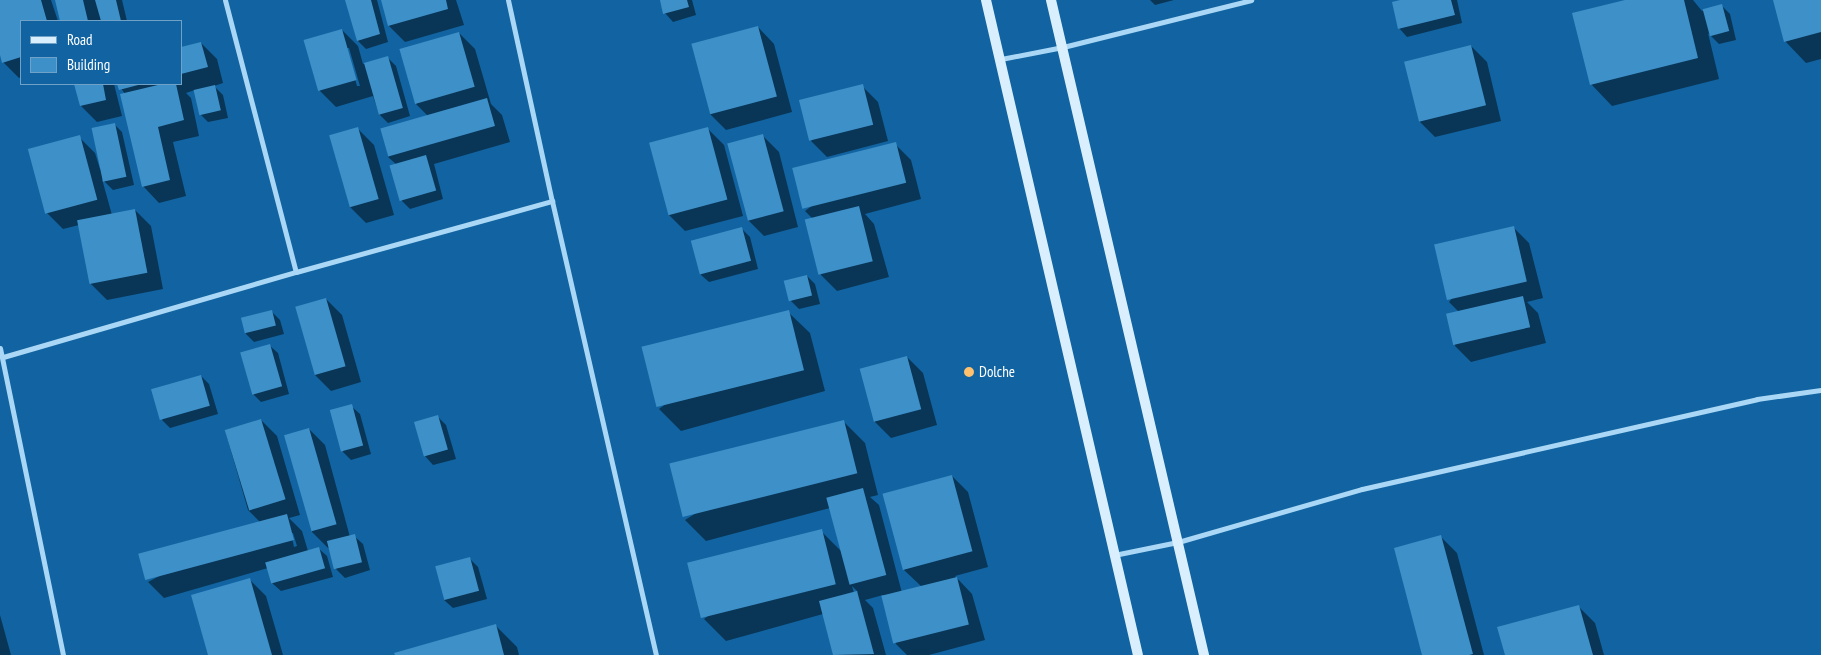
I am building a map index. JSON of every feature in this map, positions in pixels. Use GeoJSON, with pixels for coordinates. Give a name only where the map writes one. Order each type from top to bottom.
{"type":"FeatureCollection","features":[{"type":"Feature","properties":{"kind":"main road"},"geometry":{"type":"LineString","coordinates":[[986,0],[1138,655]]}},
{"type":"Feature","properties":{"kind":"main road"},"geometry":{"type":"LineString","coordinates":[[1051,0],[1204,655]]}},
{"type":"Feature","properties":{"kind":"street"},"geometry":{"type":"LineString","coordinates":[[225,0],[296,272]]}},
{"type":"Feature","properties":{"kind":"street"},"geometry":{"type":"LineString","coordinates":[[508,0],[656,655]]}},
{"type":"Feature","properties":{"kind":"street"},"geometry":{"type":"LineString","coordinates":[[1001,59],[1063,47],[1250,0]]}},
{"type":"Feature","properties":{"kind":"street"},"geometry":{"type":"LineString","coordinates":[[3,357],[296,272],[552,201]]}},
{"type":"Feature","properties":{"kind":"street"},"geometry":{"type":"LineString","coordinates":[[0,348],[63,655]]}},
{"type":"Feature","properties":{"kind":"street"},"geometry":{"type":"LineString","coordinates":[[1114,555],[1178,542],[1362,489],[1757,399],[1821,390]]}},
{"type":"Feature","properties":{"kind":"building"},"geometry":{"type":"Polygon","coordinates":[[[0,0],[41,0],[47,20],[20,20],[20,57],[2,63],[0,55],[0,0]]]}},
{"type":"Feature","properties":{"kind":"building"},"geometry":{"type":"Polygon","coordinates":[[[55,0],[83,0],[88,20],[60,20],[55,0]]]}},
{"type":"Feature","properties":{"kind":"building"},"geometry":{"type":"Polygon","coordinates":[[[95,0],[116,0],[121,20],[101,20],[95,0]]]}},
{"type":"Feature","properties":{"kind":"building"},"geometry":{"type":"Polygon","coordinates":[[[345,0],[371,0],[380,34],[357,41],[345,0]]]}},
{"type":"Feature","properties":{"kind":"building"},"geometry":{"type":"Polygon","coordinates":[[[381,0],[446,0],[448,9],[388,26],[381,0]]]}},
{"type":"Feature","properties":{"kind":"building"},"geometry":{"type":"Polygon","coordinates":[[[660,0],[687,0],[689,7],[663,14],[660,0]]]}},
{"type":"Feature","properties":{"kind":"building"},"geometry":{"type":"Polygon","coordinates":[[[1400,0],[1451,0],[1455,15],[1398,29],[1392,2],[1400,0]]]}},
{"type":"Feature","properties":{"kind":"building"},"geometry":{"type":"Polygon","coordinates":[[[1625,0],[1684,0],[1698,58],[1590,85],[1572,13],[1625,0]]]}},
{"type":"Feature","properties":{"kind":"building"},"geometry":{"type":"Polygon","coordinates":[[[1773,0],[1821,0],[1821,32],[1784,42],[1773,0]]]}},
{"type":"Feature","properties":{"kind":"building"},"geometry":{"type":"Polygon","coordinates":[[[1722,4],[1729,31],[1710,36],[1703,9],[1722,4]]]}},
{"type":"Feature","properties":{"kind":"building"},"geometry":{"type":"Polygon","coordinates":[[[758,26],[777,97],[710,114],[691,44],[758,26]]]}},
{"type":"Feature","properties":{"kind":"building"},"geometry":{"type":"Polygon","coordinates":[[[342,29],[357,80],[318,91],[304,40],[342,29]]]}},
{"type":"Feature","properties":{"kind":"building"},"geometry":{"type":"Polygon","coordinates":[[[459,32],[475,87],[415,104],[399,49],[459,32]]]}},
{"type":"Feature","properties":{"kind":"building"},"geometry":{"type":"Polygon","coordinates":[[[201,42],[208,67],[182,74],[182,47],[201,42]]]}},
{"type":"Feature","properties":{"kind":"building"},"geometry":{"type":"Polygon","coordinates":[[[1471,45],[1486,105],[1419,122],[1404,62],[1471,45]]]}},
{"type":"Feature","properties":{"kind":"building"},"geometry":{"type":"Polygon","coordinates":[[[388,56],[403,108],[379,115],[364,63],[388,56]]]}},
{"type":"Feature","properties":{"kind":"building"},"geometry":{"type":"Polygon","coordinates":[[[863,84],[873,125],[809,141],[799,100],[863,84]]]}},
{"type":"Feature","properties":{"kind":"building"},"geometry":{"type":"Polygon","coordinates":[[[74,85],[103,85],[106,100],[80,106],[74,85]]]}},
{"type":"Feature","properties":{"kind":"building"},"geometry":{"type":"Polygon","coordinates":[[[117,85],[138,85],[119,90],[117,85]]]}},
{"type":"Feature","properties":{"kind":"building"},"geometry":{"type":"Polygon","coordinates":[[[158,85],[176,85],[184,120],[158,127],[170,180],[142,187],[120,94],[158,85]]]}},
{"type":"Feature","properties":{"kind":"building"},"geometry":{"type":"Polygon","coordinates":[[[215,85],[221,110],[199,115],[194,90],[215,85]]]}},
{"type":"Feature","properties":{"kind":"building"},"geometry":{"type":"Polygon","coordinates":[[[487,98],[495,126],[388,156],[380,129],[487,98]]]}},
{"type":"Feature","properties":{"kind":"building"},"geometry":{"type":"Polygon","coordinates":[[[115,123],[126,177],[103,182],[92,128],[115,123]]]}},
{"type":"Feature","properties":{"kind":"building"},"geometry":{"type":"Polygon","coordinates":[[[358,127],[379,199],[350,207],[329,135],[358,127]]]}},
{"type":"Feature","properties":{"kind":"building"},"geometry":{"type":"Polygon","coordinates":[[[708,127],[727,199],[668,215],[649,143],[708,127]]]}},
{"type":"Feature","properties":{"kind":"building"},"geometry":{"type":"Polygon","coordinates":[[[763,134],[784,211],[748,221],[727,144],[763,134]]]}},
{"type":"Feature","properties":{"kind":"building"},"geometry":{"type":"Polygon","coordinates":[[[80,135],[97,200],[45,214],[28,149],[80,135]]]}},
{"type":"Feature","properties":{"kind":"building"},"geometry":{"type":"Polygon","coordinates":[[[896,142],[906,183],[802,209],[792,168],[896,142]]]}},
{"type":"Feature","properties":{"kind":"building"},"geometry":{"type":"Polygon","coordinates":[[[426,155],[436,191],[400,201],[389,165],[426,155]]]}},
{"type":"Feature","properties":{"kind":"building"},"geometry":{"type":"Polygon","coordinates":[[[859,206],[873,261],[818,275],[805,220],[859,206]]]}},
{"type":"Feature","properties":{"kind":"building"},"geometry":{"type":"Polygon","coordinates":[[[135,209],[147,273],[89,284],[77,220],[135,209]]]}},
{"type":"Feature","properties":{"kind":"building"},"geometry":{"type":"Polygon","coordinates":[[[1514,226],[1527,282],[1447,300],[1434,244],[1514,226]]]}},
{"type":"Feature","properties":{"kind":"building"},"geometry":{"type":"Polygon","coordinates":[[[742,227],[751,261],[700,275],[691,241],[742,227]]]}},
{"type":"Feature","properties":{"kind":"building"},"geometry":{"type":"Polygon","coordinates":[[[807,275],[812,295],[789,301],[784,281],[807,275]]]}},
{"type":"Feature","properties":{"kind":"building"},"geometry":{"type":"Polygon","coordinates":[[[1523,296],[1530,327],[1453,345],[1446,314],[1523,296]]]}},
{"type":"Feature","properties":{"kind":"building"},"geometry":{"type":"Polygon","coordinates":[[[326,298],[346,366],[315,375],[295,307],[326,298]]]}},
{"type":"Feature","properties":{"kind":"building"},"geometry":{"type":"Polygon","coordinates":[[[272,310],[276,326],[245,333],[241,318],[272,310]]]}},
{"type":"Feature","properties":{"kind":"building"},"geometry":{"type":"Polygon","coordinates":[[[789,310],[804,370],[657,407],[642,347],[789,310]]]}},
{"type":"Feature","properties":{"kind":"building"},"geometry":{"type":"Polygon","coordinates":[[[270,344],[282,386],[252,395],[240,353],[270,344]]]}},
{"type":"Feature","properties":{"kind":"building"},"geometry":{"type":"Polygon","coordinates":[[[907,356],[921,409],[874,422],[860,369],[907,356]]]}},
{"type":"Feature","properties":{"kind":"building"},"geometry":{"type":"Polygon","coordinates":[[[201,375],[210,406],[160,420],[151,389],[201,375]]]}},
{"type":"Feature","properties":{"kind":"building"},"geometry":{"type":"Polygon","coordinates":[[[352,404],[363,446],[341,451],[330,410],[352,404]]]}},
{"type":"Feature","properties":{"kind":"building"},"geometry":{"type":"Polygon","coordinates":[[[438,415],[448,450],[424,456],[414,422],[438,415]]]}},
{"type":"Feature","properties":{"kind":"building"},"geometry":{"type":"Polygon","coordinates":[[[261,419],[286,499],[249,510],[225,430],[261,419]]]}},
{"type":"Feature","properties":{"kind":"building"},"geometry":{"type":"Polygon","coordinates":[[[844,420],[857,473],[683,517],[669,464],[844,420]]]}},
{"type":"Feature","properties":{"kind":"building"},"geometry":{"type":"Polygon","coordinates":[[[309,428],[337,524],[312,531],[284,435],[309,428]]]}},
{"type":"Feature","properties":{"kind":"building"},"geometry":{"type":"Polygon","coordinates":[[[952,475],[972,551],[903,570],[882,494],[952,475]]]}},
{"type":"Feature","properties":{"kind":"building"},"geometry":{"type":"Polygon","coordinates":[[[863,488],[886,575],[850,585],[826,498],[863,488]]]}},
{"type":"Feature","properties":{"kind":"building"},"geometry":{"type":"Polygon","coordinates":[[[287,514],[294,540],[145,580],[138,554],[287,514]]]}},
{"type":"Feature","properties":{"kind":"building"},"geometry":{"type":"Polygon","coordinates":[[[822,529],[836,584],[701,618],[687,563],[822,529]]]}},
{"type":"Feature","properties":{"kind":"building"},"geometry":{"type":"Polygon","coordinates":[[[355,534],[362,562],[334,569],[327,541],[355,534]]]}},
{"type":"Feature","properties":{"kind":"building"},"geometry":{"type":"Polygon","coordinates":[[[1441,535],[1473,654],[1422,655],[1394,548],[1441,535]]]}},
{"type":"Feature","properties":{"kind":"building"},"geometry":{"type":"Polygon","coordinates":[[[319,547],[325,568],[271,584],[265,562],[319,547]]]}},
{"type":"Feature","properties":{"kind":"building"},"geometry":{"type":"Polygon","coordinates":[[[470,557],[479,591],[444,600],[435,566],[470,557]]]}},
{"type":"Feature","properties":{"kind":"building"},"geometry":{"type":"Polygon","coordinates":[[[957,577],[969,625],[893,643],[881,596],[957,577]]]}},
{"type":"Feature","properties":{"kind":"building"},"geometry":{"type":"Polygon","coordinates":[[[250,578],[272,655],[208,655],[191,595],[250,578]]]}},
{"type":"Feature","properties":{"kind":"building"},"geometry":{"type":"Polygon","coordinates":[[[857,591],[874,654],[833,655],[819,601],[857,591]]]}},
{"type":"Feature","properties":{"kind":"building"},"geometry":{"type":"Polygon","coordinates":[[[1579,605],[1593,655],[1505,655],[1497,627],[1579,605]]]}},
{"type":"Feature","properties":{"kind":"building"},"geometry":{"type":"Polygon","coordinates":[[[496,624],[504,655],[395,655],[394,653],[496,624]]]}},
{"type":"Feature","properties":{"kind":"place","name":"Dolche"},"geometry":{"type":"Point","coordinates":[969,372]}}]}
